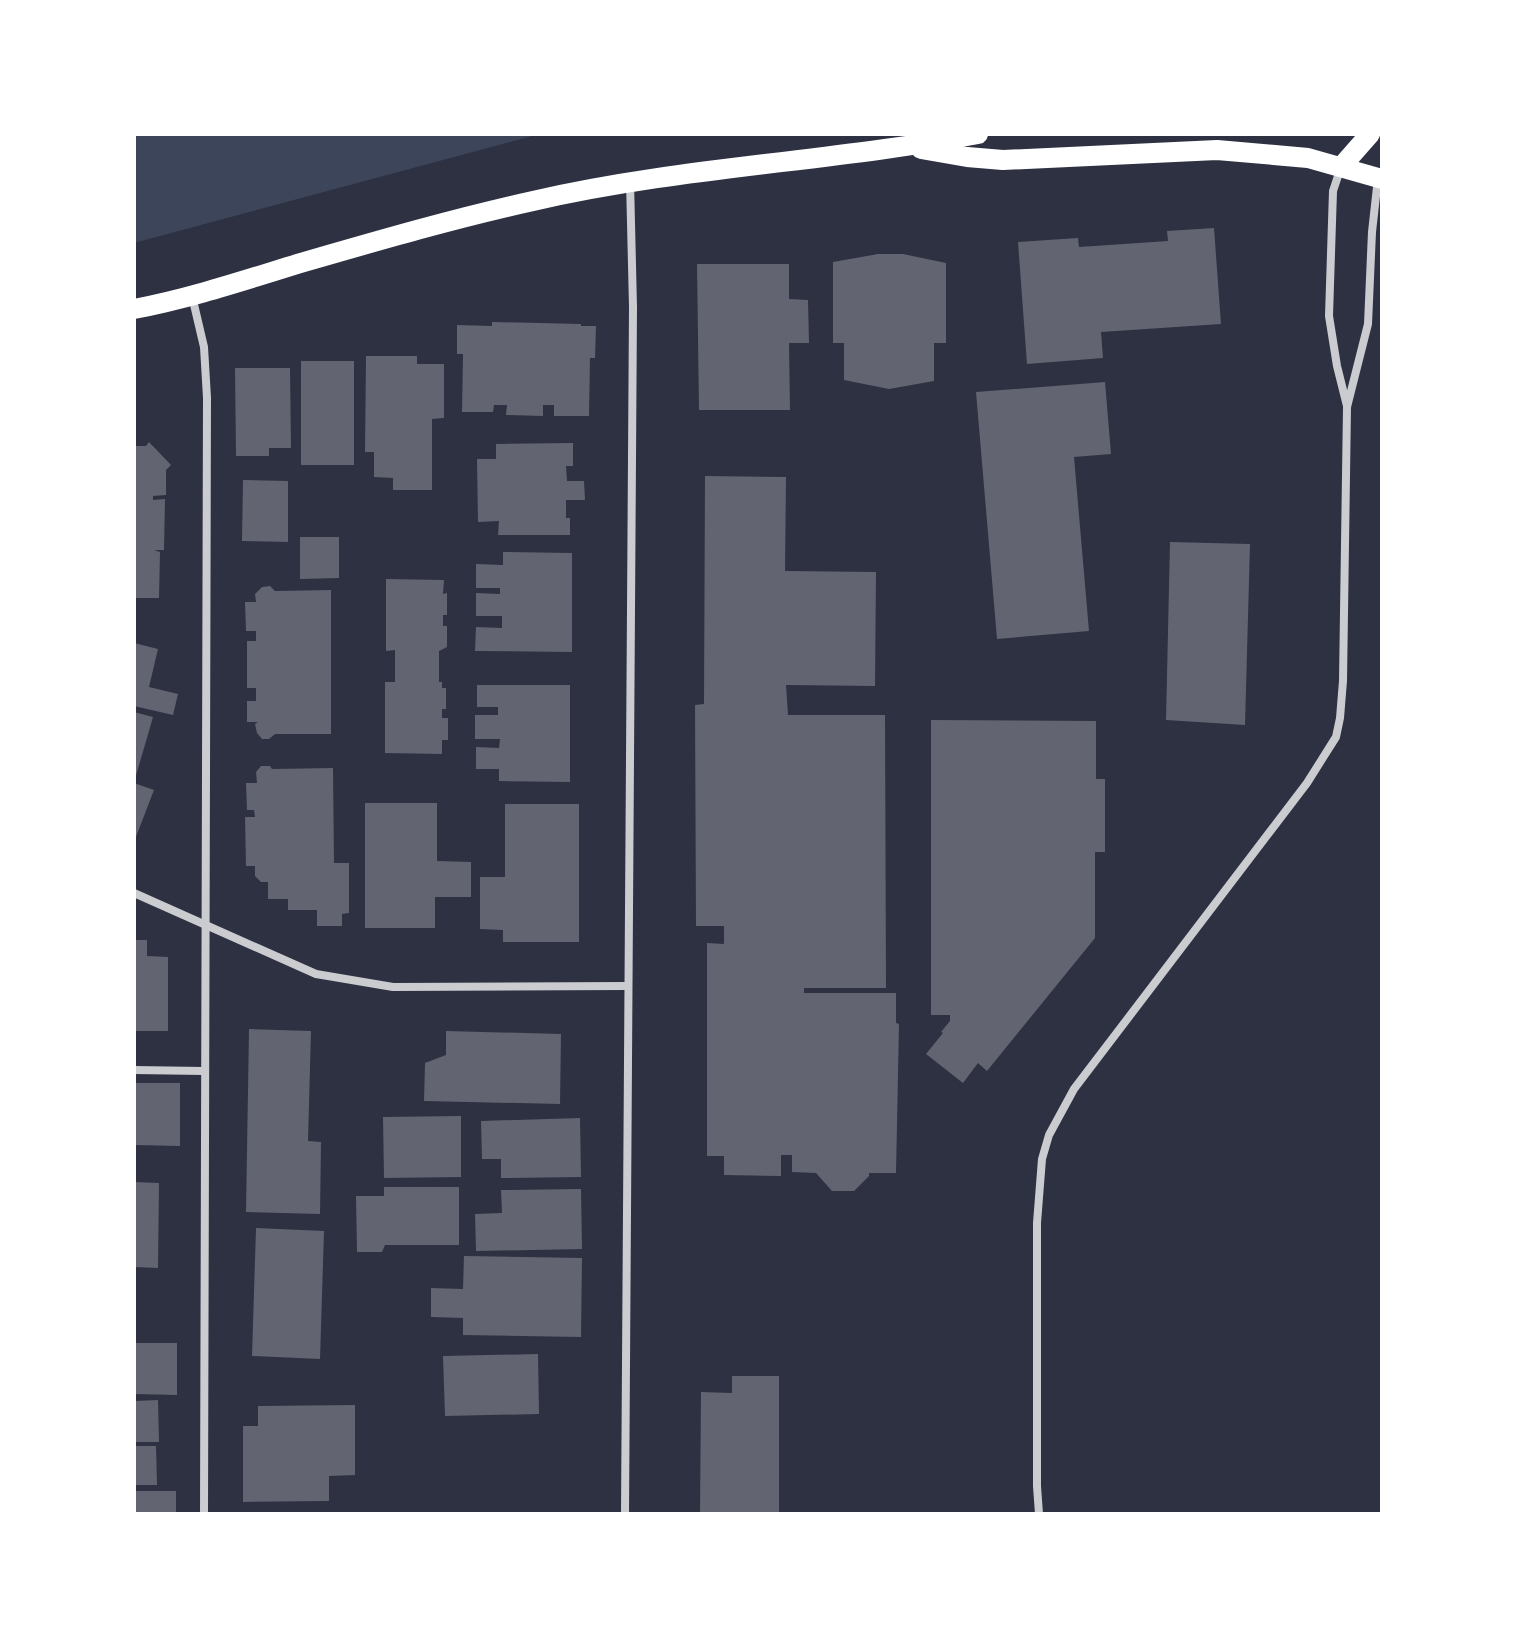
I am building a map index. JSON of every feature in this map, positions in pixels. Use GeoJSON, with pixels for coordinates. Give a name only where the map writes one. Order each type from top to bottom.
{"type":"FeatureCollection","features":[{"type":"Feature","properties":{"kind":"main road"},"geometry":{"type":"LineString","coordinates":[[134,309],[533,201],[630,181],[721,167],[909,147],[978,134]]}},
{"type":"Feature","properties":{"kind":"main road"},"geometry":{"type":"LineString","coordinates":[[1341,167],[1370,134]]}},
{"type":"Feature","properties":{"kind":"main road"},"geometry":{"type":"LineString","coordinates":[[909,147],[1003,160],[1217,150],[1308,158],[1381,173]]}},
{"type":"Feature","properties":{"kind":"street"},"geometry":{"type":"LineString","coordinates":[[1341,167],[1333,191],[1329,316],[1347,407]]}},
{"type":"Feature","properties":{"kind":"street"},"geometry":{"type":"LineString","coordinates":[[1039,1514],[1037,1223],[1042,1159],[1049,1135],[1074,1089],[1307,783],[1336,737],[1343,681],[1347,407],[1368,324],[1372,232],[1381,173]]}},
{"type":"Feature","properties":{"kind":"street"},"geometry":{"type":"LineString","coordinates":[[625,1514],[633,323],[630,181]]}},
{"type":"Feature","properties":{"kind":"street"},"geometry":{"type":"LineString","coordinates":[[192,295],[206,360],[204,1514]]}},
{"type":"Feature","properties":{"kind":"street"},"geometry":{"type":"LineString","coordinates":[[134,893],[316,974],[393,987],[628,986]]}},
{"type":"Feature","properties":{"kind":"street"},"geometry":{"type":"LineString","coordinates":[[134,1070],[204,1071]]}},
{"type":"Feature","properties":{"kind":"shaded area"},"geometry":{"type":"Polygon","coordinates":[[[134,134],[540,134],[134,243],[134,134]]]}},
{"type":"Feature","properties":{"kind":"building"},"geometry":{"type":"Polygon","coordinates":[[[1214,228],[1221,324],[1101,332],[1103,358],[1027,364],[1018,242],[1078,238],[1079,247],[1168,241],[1167,231],[1214,228]]]}},
{"type":"Feature","properties":{"kind":"building"},"geometry":{"type":"Polygon","coordinates":[[[878,254],[903,254],[946,263],[946,343],[934,343],[934,381],[889,389],[844,380],[844,343],[833,343],[833,262],[878,254]]]}},
{"type":"Feature","properties":{"kind":"building"},"geometry":{"type":"Polygon","coordinates":[[[697,264],[789,264],[789,299],[808,300],[809,343],[789,343],[790,410],[699,410],[697,264]]]}},
{"type":"Feature","properties":{"kind":"building"},"geometry":{"type":"Polygon","coordinates":[[[492,322],[596,326],[595,358],[590,358],[589,416],[554,416],[554,405],[543,405],[543,416],[506,415],[507,405],[494,405],[493,412],[462,412],[463,354],[457,354],[457,325],[492,326],[492,322]]]}},
{"type":"Feature","properties":{"kind":"building"},"geometry":{"type":"Polygon","coordinates":[[[366,356],[417,356],[417,364],[444,364],[444,418],[432,419],[432,490],[393,490],[393,478],[374,477],[374,452],[365,452],[366,356]]]}},
{"type":"Feature","properties":{"kind":"building"},"geometry":{"type":"Polygon","coordinates":[[[301,361],[354,361],[354,465],[301,465],[301,361]]]}},
{"type":"Feature","properties":{"kind":"building"},"geometry":{"type":"Polygon","coordinates":[[[235,368],[290,368],[291,448],[269,448],[269,456],[236,456],[235,368]]]}},
{"type":"Feature","properties":{"kind":"building"},"geometry":{"type":"Polygon","coordinates":[[[1105,382],[1111,454],[1074,457],[1089,631],[997,639],[976,392],[1105,382]]]}},
{"type":"Feature","properties":{"kind":"building"},"geometry":{"type":"Polygon","coordinates":[[[149,442],[171,465],[166,470],[166,495],[153,496],[153,500],[165,499],[164,550],[154,550],[160,552],[159,598],[134,598],[134,446],[146,446],[149,442]]]}},
{"type":"Feature","properties":{"kind":"building"},"geometry":{"type":"Polygon","coordinates":[[[573,443],[573,466],[566,466],[567,481],[584,481],[585,500],[566,500],[570,535],[498,535],[499,521],[478,522],[477,459],[496,459],[496,444],[573,443]]]}},
{"type":"Feature","properties":{"kind":"building"},"geometry":{"type":"Polygon","coordinates":[[[705,476],[786,477],[785,571],[876,572],[875,686],[786,685],[788,715],[885,715],[886,988],[804,988],[804,993],[896,993],[896,1023],[899,1024],[896,1173],[869,1173],[854,1191],[832,1191],[816,1173],[792,1172],[792,1155],[781,1155],[781,1176],[724,1175],[724,1156],[707,1156],[707,943],[724,944],[724,926],[696,926],[695,705],[704,704],[705,476]]]}},
{"type":"Feature","properties":{"kind":"building"},"geometry":{"type":"Polygon","coordinates":[[[243,480],[288,481],[288,542],[242,541],[243,480]]]}},
{"type":"Feature","properties":{"kind":"building"},"geometry":{"type":"Polygon","coordinates":[[[300,537],[339,537],[339,578],[300,579],[300,537]]]}},
{"type":"Feature","properties":{"kind":"building"},"geometry":{"type":"Polygon","coordinates":[[[1170,542],[1250,544],[1245,725],[1166,720],[1170,542]]]}},
{"type":"Feature","properties":{"kind":"building"},"geometry":{"type":"Polygon","coordinates":[[[503,552],[572,553],[572,652],[475,651],[476,627],[502,628],[502,616],[476,616],[476,593],[500,594],[500,588],[476,588],[476,564],[503,565],[503,552]]]}},
{"type":"Feature","properties":{"kind":"building"},"geometry":{"type":"Polygon","coordinates":[[[386,579],[444,580],[447,615],[443,615],[443,626],[447,626],[447,647],[439,651],[439,682],[442,682],[442,688],[446,688],[446,709],[442,709],[442,718],[448,718],[448,740],[442,740],[442,754],[385,753],[385,682],[395,682],[395,650],[386,651],[386,579]]]}},
{"type":"Feature","properties":{"kind":"building"},"geometry":{"type":"Polygon","coordinates":[[[270,586],[275,591],[331,590],[331,734],[275,734],[269,739],[262,739],[257,733],[255,724],[258,722],[247,722],[247,701],[256,701],[256,688],[247,688],[247,641],[256,641],[256,631],[246,631],[245,602],[256,602],[255,594],[262,587],[270,586]]]}},
{"type":"Feature","properties":{"kind":"building"},"geometry":{"type":"Polygon","coordinates":[[[134,643],[158,649],[149,687],[178,694],[173,715],[134,706],[134,643]]]}},
{"type":"Feature","properties":{"kind":"building"},"geometry":{"type":"Polygon","coordinates":[[[477,685],[570,685],[570,782],[499,781],[499,769],[476,769],[476,747],[499,748],[500,739],[475,739],[475,715],[498,715],[498,707],[477,707],[477,685]]]}},
{"type":"Feature","properties":{"kind":"building"},"geometry":{"type":"Polygon","coordinates":[[[134,712],[153,717],[135,779],[134,779],[134,712]]]}},
{"type":"Feature","properties":{"kind":"building"},"geometry":{"type":"Polygon","coordinates":[[[931,720],[1096,721],[1096,779],[1105,779],[1105,852],[1095,852],[1095,938],[987,1071],[978,1063],[963,1083],[926,1054],[950,1021],[950,1015],[931,1015],[931,720]]]}},
{"type":"Feature","properties":{"kind":"building"},"geometry":{"type":"Polygon","coordinates":[[[261,766],[272,769],[333,768],[334,863],[349,863],[349,913],[342,914],[342,926],[317,926],[317,910],[288,910],[288,899],[268,899],[268,882],[261,882],[255,876],[255,866],[246,866],[245,817],[255,817],[254,810],[247,810],[246,783],[257,783],[256,772],[261,766]]]}},
{"type":"Feature","properties":{"kind":"building"},"geometry":{"type":"Polygon","coordinates":[[[134,783],[154,790],[134,842],[134,783]]]}},
{"type":"Feature","properties":{"kind":"building"},"geometry":{"type":"Polygon","coordinates":[[[365,803],[437,803],[437,861],[471,862],[471,897],[435,897],[435,928],[365,928],[365,803]]]}},
{"type":"Feature","properties":{"kind":"building"},"geometry":{"type":"Polygon","coordinates":[[[505,804],[579,804],[579,942],[503,942],[503,930],[480,929],[480,877],[505,877],[505,804]]]}},
{"type":"Feature","properties":{"kind":"building"},"geometry":{"type":"Polygon","coordinates":[[[134,940],[147,940],[147,956],[168,957],[168,1031],[134,1031],[134,940]]]}},
{"type":"Feature","properties":{"kind":"building"},"geometry":{"type":"Polygon","coordinates":[[[249,1029],[311,1031],[308,1141],[321,1142],[320,1214],[246,1212],[249,1029]]]}},
{"type":"Feature","properties":{"kind":"building"},"geometry":{"type":"Polygon","coordinates":[[[446,1031],[561,1034],[560,1104],[424,1101],[425,1063],[446,1055],[446,1031]]]}},
{"type":"Feature","properties":{"kind":"building"},"geometry":{"type":"Polygon","coordinates":[[[134,1083],[180,1083],[180,1146],[134,1145],[134,1083]]]}},
{"type":"Feature","properties":{"kind":"building"},"geometry":{"type":"Polygon","coordinates":[[[461,1116],[461,1177],[384,1178],[383,1117],[461,1116]]]}},
{"type":"Feature","properties":{"kind":"building"},"geometry":{"type":"Polygon","coordinates":[[[580,1118],[581,1177],[501,1178],[501,1159],[482,1159],[481,1121],[580,1118]]]}},
{"type":"Feature","properties":{"kind":"building"},"geometry":{"type":"Polygon","coordinates":[[[134,1182],[159,1183],[158,1268],[134,1267],[134,1182]]]}},
{"type":"Feature","properties":{"kind":"building"},"geometry":{"type":"Polygon","coordinates":[[[384,1187],[459,1187],[459,1245],[385,1245],[382,1252],[357,1252],[356,1196],[384,1196],[384,1187]]]}},
{"type":"Feature","properties":{"kind":"building"},"geometry":{"type":"Polygon","coordinates":[[[581,1189],[582,1249],[476,1251],[475,1214],[502,1213],[501,1190],[581,1189]]]}},
{"type":"Feature","properties":{"kind":"building"},"geometry":{"type":"Polygon","coordinates":[[[256,1228],[324,1231],[320,1359],[252,1356],[256,1228]]]}},
{"type":"Feature","properties":{"kind":"building"},"geometry":{"type":"Polygon","coordinates":[[[464,1256],[582,1258],[581,1337],[463,1335],[463,1318],[431,1317],[431,1288],[463,1289],[464,1256]]]}},
{"type":"Feature","properties":{"kind":"building"},"geometry":{"type":"Polygon","coordinates":[[[134,1343],[177,1343],[177,1395],[134,1394],[134,1343]]]}},
{"type":"Feature","properties":{"kind":"building"},"geometry":{"type":"Polygon","coordinates":[[[538,1354],[539,1414],[445,1416],[443,1356],[538,1354]]]}},
{"type":"Feature","properties":{"kind":"building"},"geometry":{"type":"Polygon","coordinates":[[[732,1376],[779,1376],[779,1514],[700,1514],[701,1392],[732,1393],[732,1376]]]}},
{"type":"Feature","properties":{"kind":"building"},"geometry":{"type":"Polygon","coordinates":[[[158,1400],[159,1442],[134,1442],[134,1401],[158,1400]]]}},
{"type":"Feature","properties":{"kind":"building"},"geometry":{"type":"Polygon","coordinates":[[[355,1405],[355,1475],[329,1476],[329,1501],[243,1502],[243,1426],[258,1426],[258,1406],[355,1405]]]}},
{"type":"Feature","properties":{"kind":"building"},"geometry":{"type":"Polygon","coordinates":[[[134,1446],[156,1446],[157,1485],[134,1485],[134,1446]]]}},
{"type":"Feature","properties":{"kind":"building"},"geometry":{"type":"Polygon","coordinates":[[[134,1491],[176,1491],[176,1514],[134,1514],[134,1491]]]}}]}
